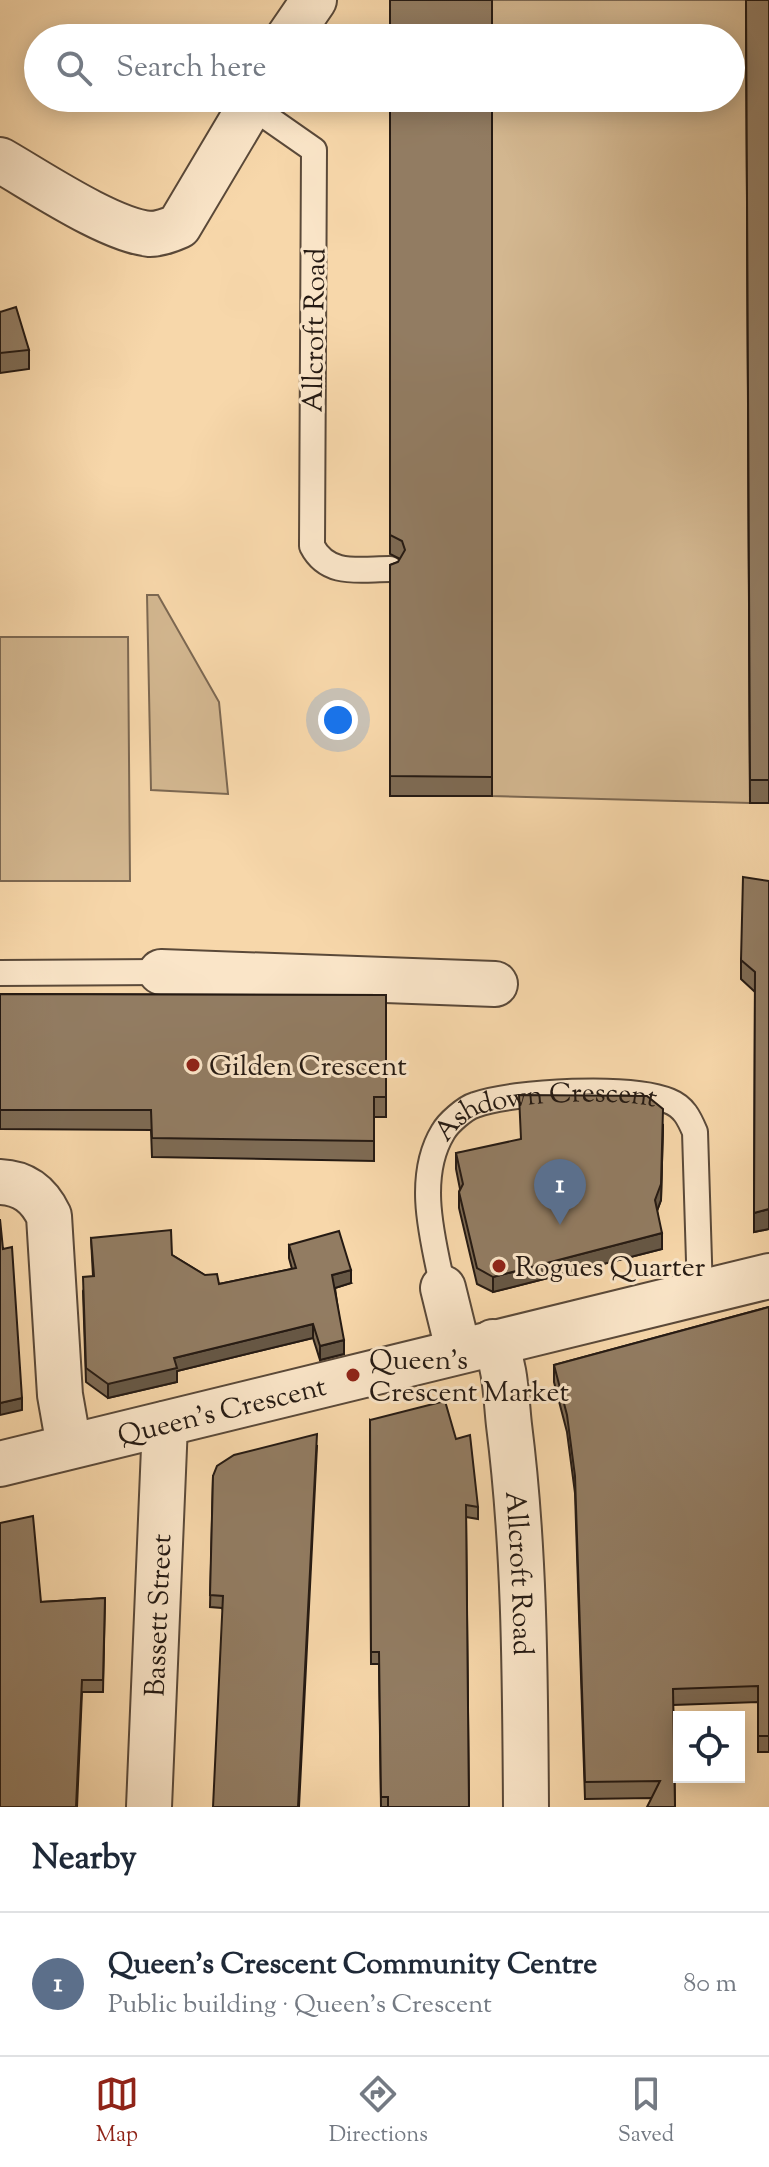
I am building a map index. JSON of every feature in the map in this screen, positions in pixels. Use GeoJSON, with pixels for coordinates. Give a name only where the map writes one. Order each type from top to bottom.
{"type":"FeatureCollection","features":[{"type":"Feature","properties":{"kind":"street"},"geometry":{"type":"LineString","coordinates":[[298,24],[314,0]]}},
{"type":"Feature","properties":{"kind":"street"},"geometry":{"type":"LineString","coordinates":[[0,160],[115,224],[151,234],[164,232],[179,226],[247,112]]}},
{"type":"Feature","properties":{"kind":"street"},"geometry":{"type":"LineString","coordinates":[[161,972],[495,984]]}},
{"type":"Feature","properties":{"kind":"street"},"geometry":{"type":"LineString","coordinates":[[0,1182],[21,1186],[30,1192],[42,1202],[49,1216],[60,1395],[69,1446]]}},
{"type":"Feature","properties":{"kind":"street","name":"Queen's Crescent"},"geometry":{"type":"LineString","coordinates":[[0,1464],[476,1345],[769,1276]]}},
{"type":"Feature","properties":{"kind":"street","name":"Ashdown Crescent"},"geometry":{"type":"LineString","coordinates":[[443,1288],[476,1345]]}},
{"type":"Feature","properties":{"kind":"street","name":"Allcroft Road"},"geometry":{"type":"LineString","coordinates":[[476,1345],[506,1395],[521,1559],[526,1807]]}},
{"type":"Feature","properties":{"kind":"street","name":"Bassett Street"},"geometry":{"type":"LineString","coordinates":[[149,1807],[165,1424]]}},
{"type":"Feature","properties":{"kind":"lane","name":"Allcroft Road"},"geometry":{"type":"LineString","coordinates":[[266,112],[314,150],[310,533],[318,558],[333,568],[390,569]]}},
{"type":"Feature","properties":{"kind":"lane"},"geometry":{"type":"LineString","coordinates":[[0,973],[161,972]]}},
{"type":"Feature","properties":{"kind":"lane","name":"Ashdown Crescent"},"geometry":{"type":"LineString","coordinates":[[443,1288],[429,1209],[431,1159],[443,1130],[471,1106],[517,1094],[574,1093],[647,1095],[670,1101],[687,1112],[697,1147],[700,1293]]}},
{"type":"Feature","properties":{"kind":"shaded area"},"geometry":{"type":"Polygon","coordinates":[[[492,0],[746,0],[750,803],[492,796],[492,112],[745,112],[745,24],[492,24],[492,0]]]}},
{"type":"Feature","properties":{"kind":"shaded area"},"geometry":{"type":"Polygon","coordinates":[[[147,595],[158,595],[219,702],[228,794],[151,790],[147,595]]]}},
{"type":"Feature","properties":{"kind":"shaded area"},"geometry":{"type":"Polygon","coordinates":[[[0,637],[128,637],[130,881],[0,881],[0,637]]]}},
{"type":"Feature","properties":{"kind":"building"},"geometry":{"type":"Polygon","coordinates":[[[390,0],[492,0],[492,24],[390,24],[390,0]]]}},
{"type":"Feature","properties":{"kind":"building"},"geometry":{"type":"Polygon","coordinates":[[[746,0],[769,0],[769,780],[750,780],[746,0]]]}},
{"type":"Feature","properties":{"kind":"building"},"geometry":{"type":"Polygon","coordinates":[[[390,112],[492,112],[492,777],[390,776],[390,565],[398,562],[405,550],[402,541],[390,535],[390,112]]]}},
{"type":"Feature","properties":{"kind":"building"},"geometry":{"type":"Polygon","coordinates":[[[16,307],[29,350],[0,353],[0,312],[16,307]]]}},
{"type":"Feature","properties":{"kind":"building"},"geometry":{"type":"Polygon","coordinates":[[[743,877],[769,881],[769,1209],[754,1213],[755,972],[741,960],[743,877]]]}},
{"type":"Feature","properties":{"kind":"building","name":"Gilden Crescent"},"geometry":{"type":"Polygon","coordinates":[[[0,994],[386,995],[386,1097],[374,1097],[374,1141],[152,1138],[151,1110],[0,1110],[0,994]]]}},
{"type":"Feature","properties":{"kind":"building"},"geometry":{"type":"Polygon","coordinates":[[[519,1095],[647,1096],[663,1109],[661,1184],[655,1200],[662,1233],[493,1277],[477,1268],[459,1192],[463,1184],[456,1153],[521,1139],[519,1095]]]}},
{"type":"Feature","properties":{"kind":"building"},"geometry":{"type":"Polygon","coordinates":[[[0,1219],[3,1249],[12,1247],[22,1398],[0,1403],[0,1219]]]}},
{"type":"Feature","properties":{"kind":"building"},"geometry":{"type":"Polygon","coordinates":[[[171,1230],[172,1255],[205,1275],[217,1274],[219,1284],[296,1268],[289,1245],[339,1231],[351,1270],[332,1275],[344,1340],[320,1346],[313,1324],[174,1358],[177,1368],[108,1384],[86,1368],[83,1277],[94,1276],[91,1238],[171,1230]]]}},
{"type":"Feature","properties":{"kind":"building"},"geometry":{"type":"Polygon","coordinates":[[[769,1307],[769,1736],[758,1736],[758,1686],[673,1689],[675,1807],[647,1807],[660,1781],[585,1782],[575,1476],[567,1415],[554,1365],[769,1307]]]}},
{"type":"Feature","properties":{"kind":"building"},"geometry":{"type":"Polygon","coordinates":[[[445,1401],[456,1439],[470,1435],[478,1507],[466,1505],[469,1807],[388,1807],[388,1797],[381,1797],[379,1652],[371,1652],[370,1420],[445,1401]]]}},
{"type":"Feature","properties":{"kind":"building"},"geometry":{"type":"Polygon","coordinates":[[[317,1434],[298,1807],[213,1807],[223,1596],[210,1595],[213,1476],[217,1466],[234,1455],[317,1434]]]}},
{"type":"Feature","properties":{"kind":"building"},"geometry":{"type":"Polygon","coordinates":[[[33,1516],[41,1602],[105,1598],[103,1680],[82,1680],[76,1807],[0,1807],[0,1523],[33,1516]]]}},
{"type":"Feature","properties":{"kind":"place","name":"Gilden Crescent"},"geometry":{"type":"Point","coordinates":[193,1065]}},
{"type":"Feature","properties":{"kind":"place","name":"Queen's Crescent Community Centre"},"geometry":{"type":"Point","coordinates":[560,1225]}},
{"type":"Feature","properties":{"kind":"place","name":"Rogues Quarter"},"geometry":{"type":"Point","coordinates":[499,1266]}},
{"type":"Feature","properties":{"kind":"place","name":"Queen's Crescent Market"},"geometry":{"type":"Point","coordinates":[353,1375]}}]}
